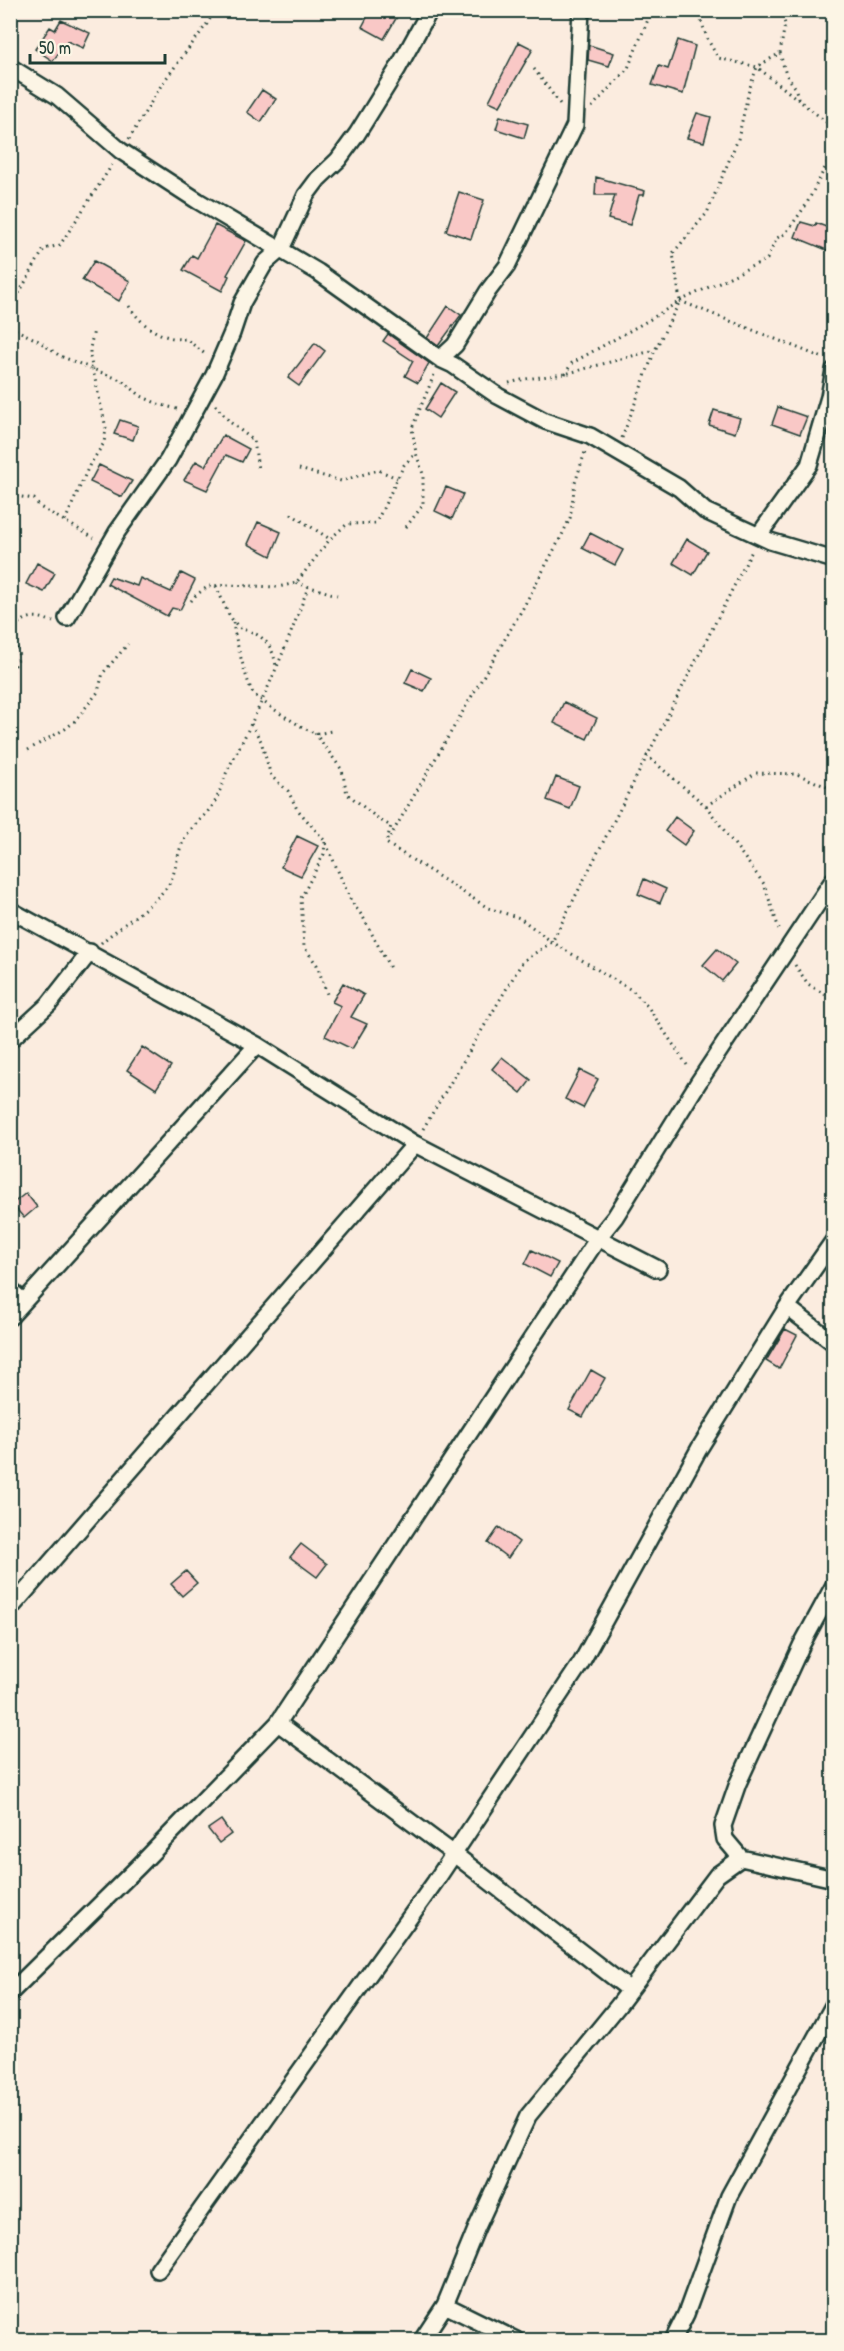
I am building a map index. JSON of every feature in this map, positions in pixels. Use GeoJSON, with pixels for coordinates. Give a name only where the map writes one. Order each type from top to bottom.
{"type":"FeatureCollection","features":[{"type":"Feature","properties":{"kind":"street"},"geometry":{"type":"LineString","coordinates":[[67,618],[129,514],[168,460],[219,363],[242,303],[265,263],[281,249],[306,195],[318,179],[338,160],[357,134],[398,68],[430,10]]}},
{"type":"Feature","properties":{"kind":"street"},"geometry":{"type":"LineString","coordinates":[[440,359],[455,345],[488,291],[507,266],[575,125],[581,10]]}},
{"type":"Feature","properties":{"kind":"street"},"geometry":{"type":"LineString","coordinates":[[10,67],[57,96],[121,152],[347,291],[440,359],[453,365],[488,389],[545,421],[590,436],[679,488],[705,511],[770,541],[834,560]]}},
{"type":"Feature","properties":{"kind":"street"},"geometry":{"type":"LineString","coordinates":[[759,535],[809,465],[829,397],[828,364]]}},
{"type":"Feature","properties":{"kind":"street"},"geometry":{"type":"LineString","coordinates":[[10,1993],[139,1866],[278,1723],[598,1238],[615,1217],[698,1083],[834,879]]}},
{"type":"Feature","properties":{"kind":"street"},"geometry":{"type":"LineString","coordinates":[[10,910],[257,1045],[415,1144],[658,1269]]}},
{"type":"Feature","properties":{"kind":"street"},"geometry":{"type":"LineString","coordinates":[[10,1040],[49,1004],[90,952]]}},
{"type":"Feature","properties":{"kind":"street"},"geometry":{"type":"LineString","coordinates":[[10,1317],[257,1045]]}},
{"type":"Feature","properties":{"kind":"street"},"geometry":{"type":"LineString","coordinates":[[10,1609],[415,1144]]}},
{"type":"Feature","properties":{"kind":"street"},"geometry":{"type":"LineString","coordinates":[[158,2270],[454,1854],[581,1663],[699,1449],[787,1307],[834,1240]]}},
{"type":"Feature","properties":{"kind":"street"},"geometry":{"type":"LineString","coordinates":[[10,1290],[23,1301]]}},
{"type":"Feature","properties":{"kind":"street"},"geometry":{"type":"LineString","coordinates":[[787,1307],[834,1343]]}},
{"type":"Feature","properties":{"kind":"street"},"geometry":{"type":"LineString","coordinates":[[834,1585],[802,1644],[727,1812],[723,1826],[725,1839],[741,1858],[834,1879]]}},
{"type":"Feature","properties":{"kind":"street"},"geometry":{"type":"LineString","coordinates":[[278,1723],[454,1854],[630,1990]]}},
{"type":"Feature","properties":{"kind":"street"},"geometry":{"type":"LineString","coordinates":[[422,2340],[445,2305],[477,2227],[528,2116],[630,1990],[717,1875],[741,1858]]}},
{"type":"Feature","properties":{"kind":"street"},"geometry":{"type":"LineString","coordinates":[[673,2340],[686,2314],[729,2196],[834,2004]]}},
{"type":"Feature","properties":{"kind":"street"},"geometry":{"type":"LineString","coordinates":[[445,2305],[516,2340]]}},
{"type":"Feature","properties":{"kind":"path"},"geometry":{"type":"LineString","coordinates":[[534,69],[575,125],[628,68],[652,10]]}},
{"type":"Feature","properties":{"kind":"path"},"geometry":{"type":"LineString","coordinates":[[696,10],[718,58],[757,67],[830,125]]}},
{"type":"Feature","properties":{"kind":"path"},"geometry":{"type":"LineString","coordinates":[[781,10],[785,24],[780,53],[786,75],[795,87],[800,101]]}},
{"type":"Feature","properties":{"kind":"path"},"geometry":{"type":"LineString","coordinates":[[617,452],[655,350],[680,301],[673,253],[707,213],[738,139],[749,90],[757,67],[780,53]]}},
{"type":"Feature","properties":{"kind":"path"},"geometry":{"type":"LineString","coordinates":[[565,374],[572,363],[680,301],[767,259],[777,238],[786,233],[806,205],[829,160],[834,94]]}},
{"type":"Feature","properties":{"kind":"path"},"geometry":{"type":"LineString","coordinates":[[680,301],[828,364]]}},
{"type":"Feature","properties":{"kind":"path"},"geometry":{"type":"LineString","coordinates":[[129,306],[140,322],[157,333],[174,340],[186,339],[219,363]]}},
{"type":"Feature","properties":{"kind":"path"},"geometry":{"type":"LineString","coordinates":[[10,314],[14,318],[10,320]]}},
{"type":"Feature","properties":{"kind":"path"},"geometry":{"type":"LineString","coordinates":[[10,327],[37,340],[60,356],[123,381],[141,396],[158,404],[194,412]]}},
{"type":"Feature","properties":{"kind":"path"},"geometry":{"type":"LineString","coordinates":[[65,521],[89,466],[104,443],[106,428],[101,413],[90,348],[94,330]]}},
{"type":"Feature","properties":{"kind":"path"},"geometry":{"type":"LineString","coordinates":[[488,389],[525,379],[565,374],[655,350]]}},
{"type":"Feature","properties":{"kind":"path"},"geometry":{"type":"LineString","coordinates":[[406,527],[423,505],[423,474],[416,453],[412,428],[440,359]]}},
{"type":"Feature","properties":{"kind":"path"},"geometry":{"type":"LineString","coordinates":[[204,392],[230,422],[254,441],[258,469]]}},
{"type":"Feature","properties":{"kind":"path"},"geometry":{"type":"LineString","coordinates":[[386,843],[517,618],[570,518],[575,483],[590,436]]}},
{"type":"Feature","properties":{"kind":"path"},"geometry":{"type":"LineString","coordinates":[[296,584],[330,539],[347,524],[376,523],[404,465],[416,453]]}},
{"type":"Feature","properties":{"kind":"path"},"geometry":{"type":"LineString","coordinates":[[299,469],[341,481],[378,470],[397,478]]}},
{"type":"Feature","properties":{"kind":"path"},"geometry":{"type":"LineString","coordinates":[[10,495],[34,499],[40,507],[109,547]]}},
{"type":"Feature","properties":{"kind":"path"},"geometry":{"type":"LineString","coordinates":[[291,514],[330,539]]}},
{"type":"Feature","properties":{"kind":"path"},"geometry":{"type":"LineString","coordinates":[[415,1144],[523,962],[552,942],[646,755],[738,581],[759,535]]}},
{"type":"Feature","properties":{"kind":"path"},"geometry":{"type":"LineString","coordinates":[[191,601],[203,590],[216,586],[278,587],[296,584],[337,595]]}},
{"type":"Feature","properties":{"kind":"path"},"geometry":{"type":"LineString","coordinates":[[216,586],[233,622],[241,629],[261,636],[270,645],[277,669]]}},
{"type":"Feature","properties":{"kind":"path"},"geometry":{"type":"LineString","coordinates":[[90,952],[116,929],[132,920],[168,886],[176,868],[182,842],[214,803],[277,669],[308,587]]}},
{"type":"Feature","properties":{"kind":"path"},"geometry":{"type":"LineString","coordinates":[[10,677],[19,656],[11,628],[28,617],[38,616],[58,625],[67,618]]}},
{"type":"Feature","properties":{"kind":"path"},"geometry":{"type":"LineString","coordinates":[[233,622],[233,630],[242,654],[242,664],[246,669],[248,683],[254,695],[267,702],[272,710],[315,733],[342,770],[347,795],[377,819],[391,826],[386,843]]}},
{"type":"Feature","properties":{"kind":"path"},"geometry":{"type":"LineString","coordinates":[[28,750],[74,722],[98,692],[103,673],[128,644]]}},
{"type":"Feature","properties":{"kind":"path"},"geometry":{"type":"LineString","coordinates":[[251,724],[261,741],[271,776],[288,792],[297,808],[325,841],[351,901],[363,917],[391,970]]}},
{"type":"Feature","properties":{"kind":"path"},"geometry":{"type":"LineString","coordinates":[[315,733],[334,731]]}},
{"type":"Feature","properties":{"kind":"path"},"geometry":{"type":"LineString","coordinates":[[646,755],[706,806],[764,884],[786,953],[808,984],[834,1000]]}},
{"type":"Feature","properties":{"kind":"path"},"geometry":{"type":"LineString","coordinates":[[706,806],[756,773],[797,774],[834,790]]}},
{"type":"Feature","properties":{"kind":"path"},"geometry":{"type":"LineString","coordinates":[[325,841],[324,854],[301,898],[304,947],[317,965],[327,994]]}},
{"type":"Feature","properties":{"kind":"path"},"geometry":{"type":"LineString","coordinates":[[386,843],[488,908],[520,918],[552,942],[633,991],[648,1007],[698,1083]]}},
{"type":"Feature","properties":{"kind":"building"},"geometry":{"type":"Polygon","coordinates":[[[371,10],[401,10],[384,39],[362,27],[371,10]]]}},
{"type":"Feature","properties":{"kind":"building"},"geometry":{"type":"Polygon","coordinates":[[[61,20],[90,33],[83,48],[67,41],[53,61],[35,49],[50,27],[55,30],[61,20]]]}},
{"type":"Feature","properties":{"kind":"building"},"geometry":{"type":"Polygon","coordinates":[[[678,40],[695,46],[683,94],[652,85],[659,66],[668,69],[678,40]]]}},
{"type":"Feature","properties":{"kind":"building"},"geometry":{"type":"Polygon","coordinates":[[[519,42],[533,49],[500,106],[489,101],[519,42]]]}},
{"type":"Feature","properties":{"kind":"building"},"geometry":{"type":"Polygon","coordinates":[[[589,45],[614,53],[609,66],[588,60],[589,45]]]}},
{"type":"Feature","properties":{"kind":"building"},"geometry":{"type":"Polygon","coordinates":[[[262,90],[276,99],[261,122],[247,112],[262,90]]]}},
{"type":"Feature","properties":{"kind":"building"},"geometry":{"type":"Polygon","coordinates":[[[697,113],[711,117],[704,142],[687,138],[697,113]]]}},
{"type":"Feature","properties":{"kind":"building"},"geometry":{"type":"Polygon","coordinates":[[[500,116],[528,124],[524,138],[496,129],[500,116]]]}},
{"type":"Feature","properties":{"kind":"building"},"geometry":{"type":"Polygon","coordinates":[[[596,177],[645,191],[644,195],[639,195],[630,225],[608,219],[615,195],[595,195],[596,177]]]}},
{"type":"Feature","properties":{"kind":"building"},"geometry":{"type":"Polygon","coordinates":[[[459,192],[484,200],[471,239],[446,231],[459,192]]]}},
{"type":"Feature","properties":{"kind":"building"},"geometry":{"type":"Polygon","coordinates":[[[801,222],[815,226],[816,223],[834,230],[834,253],[795,237],[801,222]]]}},
{"type":"Feature","properties":{"kind":"building"},"geometry":{"type":"Polygon","coordinates":[[[215,225],[246,241],[227,275],[229,276],[222,291],[183,270],[192,255],[197,258],[215,225]]]}},
{"type":"Feature","properties":{"kind":"building"},"geometry":{"type":"Polygon","coordinates":[[[94,261],[130,281],[119,301],[82,280],[94,261]]]}},
{"type":"Feature","properties":{"kind":"building"},"geometry":{"type":"Polygon","coordinates":[[[448,306],[461,315],[438,346],[427,338],[448,306]]]}},
{"type":"Feature","properties":{"kind":"building"},"geometry":{"type":"Polygon","coordinates":[[[388,334],[429,363],[418,383],[405,376],[413,361],[383,341],[388,334]]]}},
{"type":"Feature","properties":{"kind":"building"},"geometry":{"type":"Polygon","coordinates":[[[315,343],[325,351],[299,386],[288,378],[315,343]]]}},
{"type":"Feature","properties":{"kind":"building"},"geometry":{"type":"Polygon","coordinates":[[[441,383],[455,392],[438,418],[425,409],[441,383]]]}},
{"type":"Feature","properties":{"kind":"building"},"geometry":{"type":"Polygon","coordinates":[[[778,407],[807,417],[800,434],[772,424],[778,407]]]}},
{"type":"Feature","properties":{"kind":"building"},"geometry":{"type":"Polygon","coordinates":[[[714,410],[740,418],[735,433],[709,425],[714,410]]]}},
{"type":"Feature","properties":{"kind":"building"},"geometry":{"type":"Polygon","coordinates":[[[120,420],[138,426],[133,440],[114,434],[120,420]]]}},
{"type":"Feature","properties":{"kind":"building"},"geometry":{"type":"Polygon","coordinates":[[[223,435],[249,449],[242,462],[226,455],[207,490],[184,480],[196,461],[205,466],[223,435]]]}},
{"type":"Feature","properties":{"kind":"building"},"geometry":{"type":"Polygon","coordinates":[[[99,465],[132,481],[122,497],[90,482],[99,465]]]}},
{"type":"Feature","properties":{"kind":"building"},"geometry":{"type":"Polygon","coordinates":[[[446,487],[463,494],[452,519],[435,511],[446,487]]]}},
{"type":"Feature","properties":{"kind":"building"},"geometry":{"type":"Polygon","coordinates":[[[258,522],[281,532],[271,556],[248,544],[258,522]]]}},
{"type":"Feature","properties":{"kind":"building"},"geometry":{"type":"Polygon","coordinates":[[[590,533],[623,550],[615,565],[582,548],[590,533]]]}},
{"type":"Feature","properties":{"kind":"building"},"geometry":{"type":"Polygon","coordinates":[[[687,539],[707,551],[693,575],[673,563],[687,539]]]}},
{"type":"Feature","properties":{"kind":"building"},"geometry":{"type":"Polygon","coordinates":[[[37,563],[55,573],[44,592],[26,584],[37,563]]]}},
{"type":"Feature","properties":{"kind":"building"},"geometry":{"type":"Polygon","coordinates":[[[181,573],[195,580],[180,610],[172,608],[167,616],[107,584],[111,577],[137,586],[140,578],[171,592],[181,573]]]}},
{"type":"Feature","properties":{"kind":"building"},"geometry":{"type":"Polygon","coordinates":[[[412,669],[431,678],[424,691],[405,683],[412,669]]]}},
{"type":"Feature","properties":{"kind":"building"},"geometry":{"type":"Polygon","coordinates":[[[564,702],[597,718],[587,739],[554,723],[564,702]]]}},
{"type":"Feature","properties":{"kind":"building"},"geometry":{"type":"Polygon","coordinates":[[[556,777],[579,786],[570,809],[547,800],[556,777]]]}},
{"type":"Feature","properties":{"kind":"building"},"geometry":{"type":"Polygon","coordinates":[[[675,817],[694,831],[684,845],[665,831],[675,817]]]}},
{"type":"Feature","properties":{"kind":"building"},"geometry":{"type":"Polygon","coordinates":[[[297,836],[318,846],[301,876],[281,867],[297,836]]]}},
{"type":"Feature","properties":{"kind":"building"},"geometry":{"type":"Polygon","coordinates":[[[644,879],[666,889],[660,903],[638,894],[644,879]]]}},
{"type":"Feature","properties":{"kind":"building"},"geometry":{"type":"Polygon","coordinates":[[[717,949],[736,964],[722,981],[703,965],[717,949]]]}},
{"type":"Feature","properties":{"kind":"building"},"geometry":{"type":"Polygon","coordinates":[[[343,983],[364,995],[351,1017],[367,1024],[352,1049],[325,1036],[341,1006],[332,1002],[343,983]]]}},
{"type":"Feature","properties":{"kind":"building"},"geometry":{"type":"Polygon","coordinates":[[[142,1047],[171,1066],[156,1089],[127,1070],[142,1047]]]}},
{"type":"Feature","properties":{"kind":"building"},"geometry":{"type":"Polygon","coordinates":[[[502,1057],[531,1080],[521,1093],[492,1069],[502,1057]]]}},
{"type":"Feature","properties":{"kind":"building"},"geometry":{"type":"Polygon","coordinates":[[[580,1070],[598,1079],[583,1108],[565,1099],[580,1070]]]}},
{"type":"Feature","properties":{"kind":"building"},"geometry":{"type":"Polygon","coordinates":[[[26,1193],[37,1207],[24,1218],[12,1204],[26,1193]]]}},
{"type":"Feature","properties":{"kind":"building"},"geometry":{"type":"Polygon","coordinates":[[[532,1250],[558,1263],[550,1277],[525,1264],[532,1250]]]}},
{"type":"Feature","properties":{"kind":"building"},"geometry":{"type":"Polygon","coordinates":[[[785,1329],[797,1335],[779,1369],[766,1361],[785,1329]]]}},
{"type":"Feature","properties":{"kind":"building"},"geometry":{"type":"Polygon","coordinates":[[[591,1370],[605,1378],[583,1417],[569,1410],[591,1370]]]}},
{"type":"Feature","properties":{"kind":"building"},"geometry":{"type":"Polygon","coordinates":[[[499,1527],[519,1542],[508,1558],[488,1543],[499,1527]]]}},
{"type":"Feature","properties":{"kind":"building"},"geometry":{"type":"Polygon","coordinates":[[[301,1544],[327,1564],[317,1577],[290,1557],[301,1544]]]}},
{"type":"Feature","properties":{"kind":"building"},"geometry":{"type":"Polygon","coordinates":[[[186,1571],[197,1583],[182,1596],[171,1584],[186,1571]]]}},
{"type":"Feature","properties":{"kind":"building"},"geometry":{"type":"Polygon","coordinates":[[[221,1820],[231,1834],[219,1843],[208,1829],[221,1820]]]}}]}
